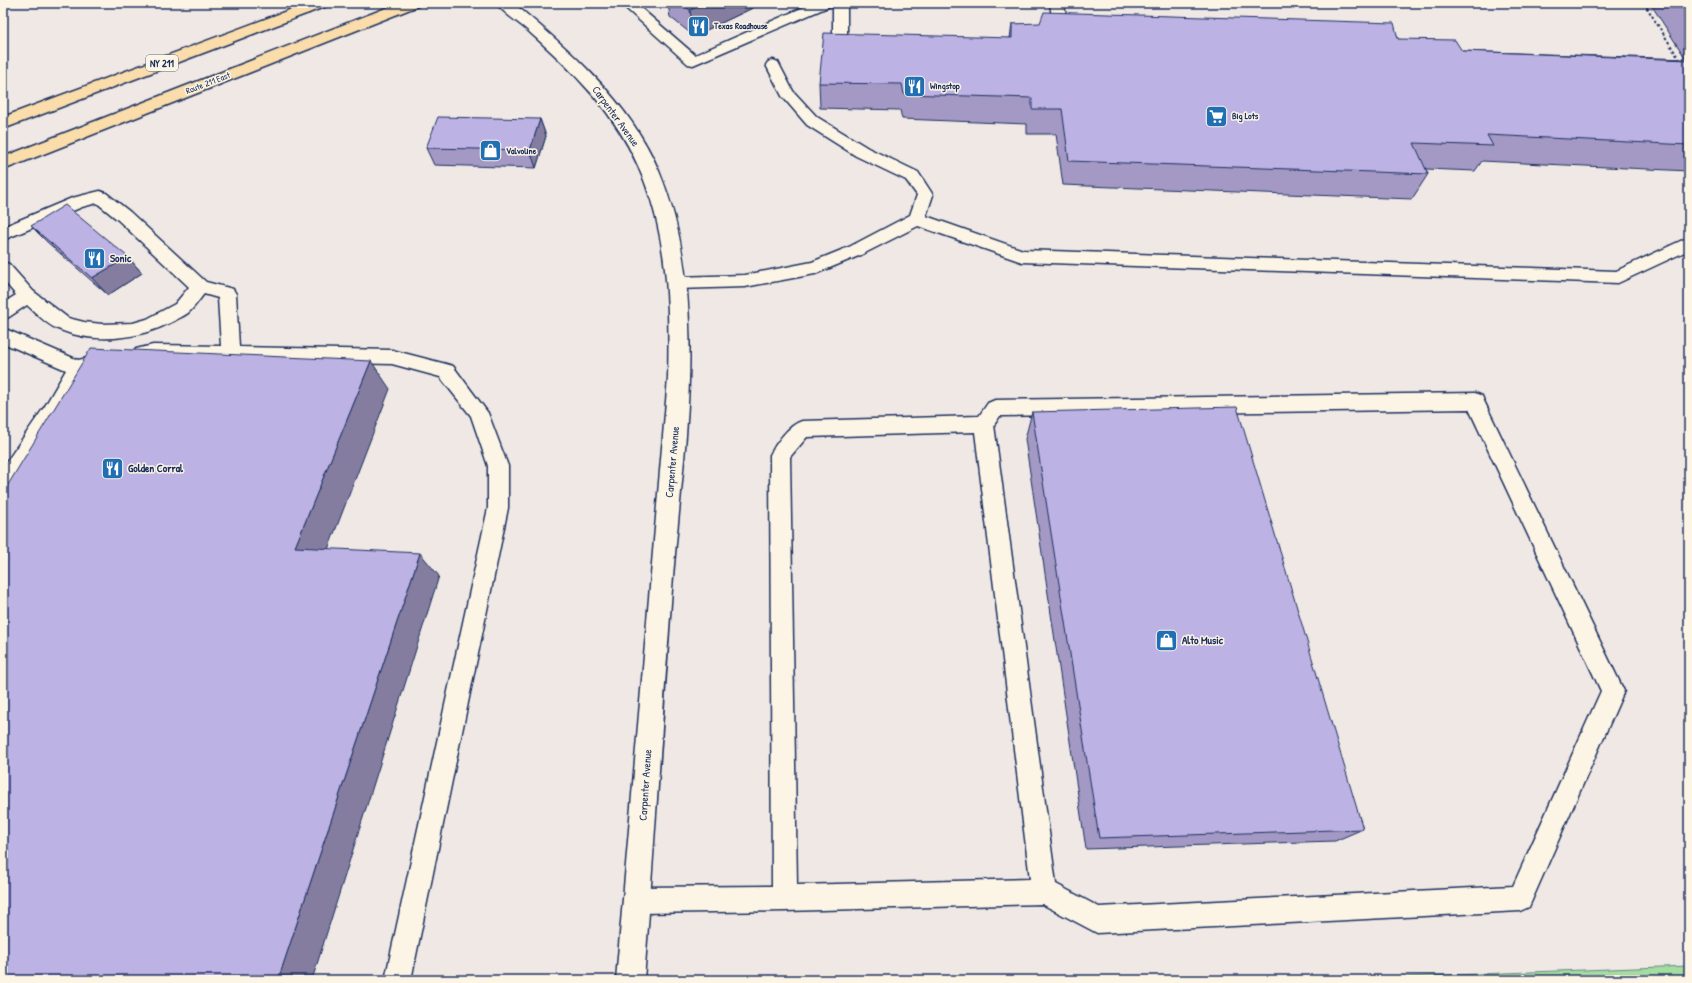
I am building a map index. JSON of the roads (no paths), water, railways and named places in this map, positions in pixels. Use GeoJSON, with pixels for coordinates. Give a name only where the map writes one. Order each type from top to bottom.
{"type":"FeatureCollection","features":[{"type":"Feature","properties":{"kind":"main road","name":"NY 211"},"geometry":{"type":"LineString","coordinates":[[3,123],[301,6],[322,3]]}},
{"type":"Feature","properties":{"kind":"main road","name":"Route 211 East"},"geometry":{"type":"LineString","coordinates":[[3,164],[413,3]]}},
{"type":"Feature","properties":{"kind":"street","name":"Carpenter Avenue"},"geometry":{"type":"LineString","coordinates":[[504,3],[556,47],[589,80],[630,132],[640,149],[658,193],[665,218],[676,283],[680,318],[680,359],[660,591],[630,980]]}},
{"type":"Feature","properties":{"kind":"lane"},"geometry":{"type":"LineString","coordinates":[[627,3],[693,60],[825,3]]}},
{"type":"Feature","properties":{"kind":"lane"},"geometry":{"type":"LineString","coordinates":[[840,3],[840,43]]}},
{"type":"Feature","properties":{"kind":"lane"},"geometry":{"type":"LineString","coordinates":[[1057,3],[1060,25]]}},
{"type":"Feature","properties":{"kind":"lane"},"geometry":{"type":"LineString","coordinates":[[676,283],[745,281],[815,268],[855,251],[917,219],[925,195],[912,176],[862,152],[812,121],[787,93],[773,65]]}},
{"type":"Feature","properties":{"kind":"lane"},"geometry":{"type":"LineString","coordinates":[[3,234],[78,202],[100,197],[124,216],[200,287],[227,294],[230,353]]}},
{"type":"Feature","properties":{"kind":"lane"},"geometry":{"type":"LineString","coordinates":[[917,219],[1022,256],[1618,277],[1689,243]]}},
{"type":"Feature","properties":{"kind":"lane"},"geometry":{"type":"LineString","coordinates":[[3,268],[27,296],[63,324],[84,329],[102,331],[125,330],[153,324],[181,309],[200,287]]}},
{"type":"Feature","properties":{"kind":"lane"},"geometry":{"type":"LineString","coordinates":[[3,312],[27,296]]}},
{"type":"Feature","properties":{"kind":"lane"},"geometry":{"type":"LineString","coordinates":[[3,335],[77,367],[153,352],[392,357],[446,371],[479,413],[498,466],[498,508],[398,980]]}},
{"type":"Feature","properties":{"kind":"lane"},"geometry":{"type":"LineString","coordinates":[[3,483],[52,410],[77,367]]}},
{"type":"Feature","properties":{"kind":"lane"},"geometry":{"type":"LineString","coordinates":[[637,900],[785,898],[1044,891],[1097,920],[1520,898],[1613,691],[1474,401],[995,408],[984,424],[1044,891]]}},
{"type":"Feature","properties":{"kind":"lane"},"geometry":{"type":"LineString","coordinates":[[785,898],[780,455],[802,429],[984,424]]}},
{"type":"Feature","properties":{"kind":"place","name":"Texas Roadhouse"},"geometry":{"type":"Point","coordinates":[698,26]}},
{"type":"Feature","properties":{"kind":"place","name":"Wingstop"},"geometry":{"type":"Point","coordinates":[914,86]}},
{"type":"Feature","properties":{"kind":"place","name":"Big Lots"},"geometry":{"type":"Point","coordinates":[1216,116]}},
{"type":"Feature","properties":{"kind":"place","name":"Valvoline"},"geometry":{"type":"Point","coordinates":[491,151]}},
{"type":"Feature","properties":{"kind":"place","name":"Sonic"},"geometry":{"type":"Point","coordinates":[94,258]}},
{"type":"Feature","properties":{"kind":"place","name":"Golden Corral"},"geometry":{"type":"Point","coordinates":[113,468]}},
{"type":"Feature","properties":{"kind":"place","name":"Alto Music"},"geometry":{"type":"Point","coordinates":[1167,640]}}]}
